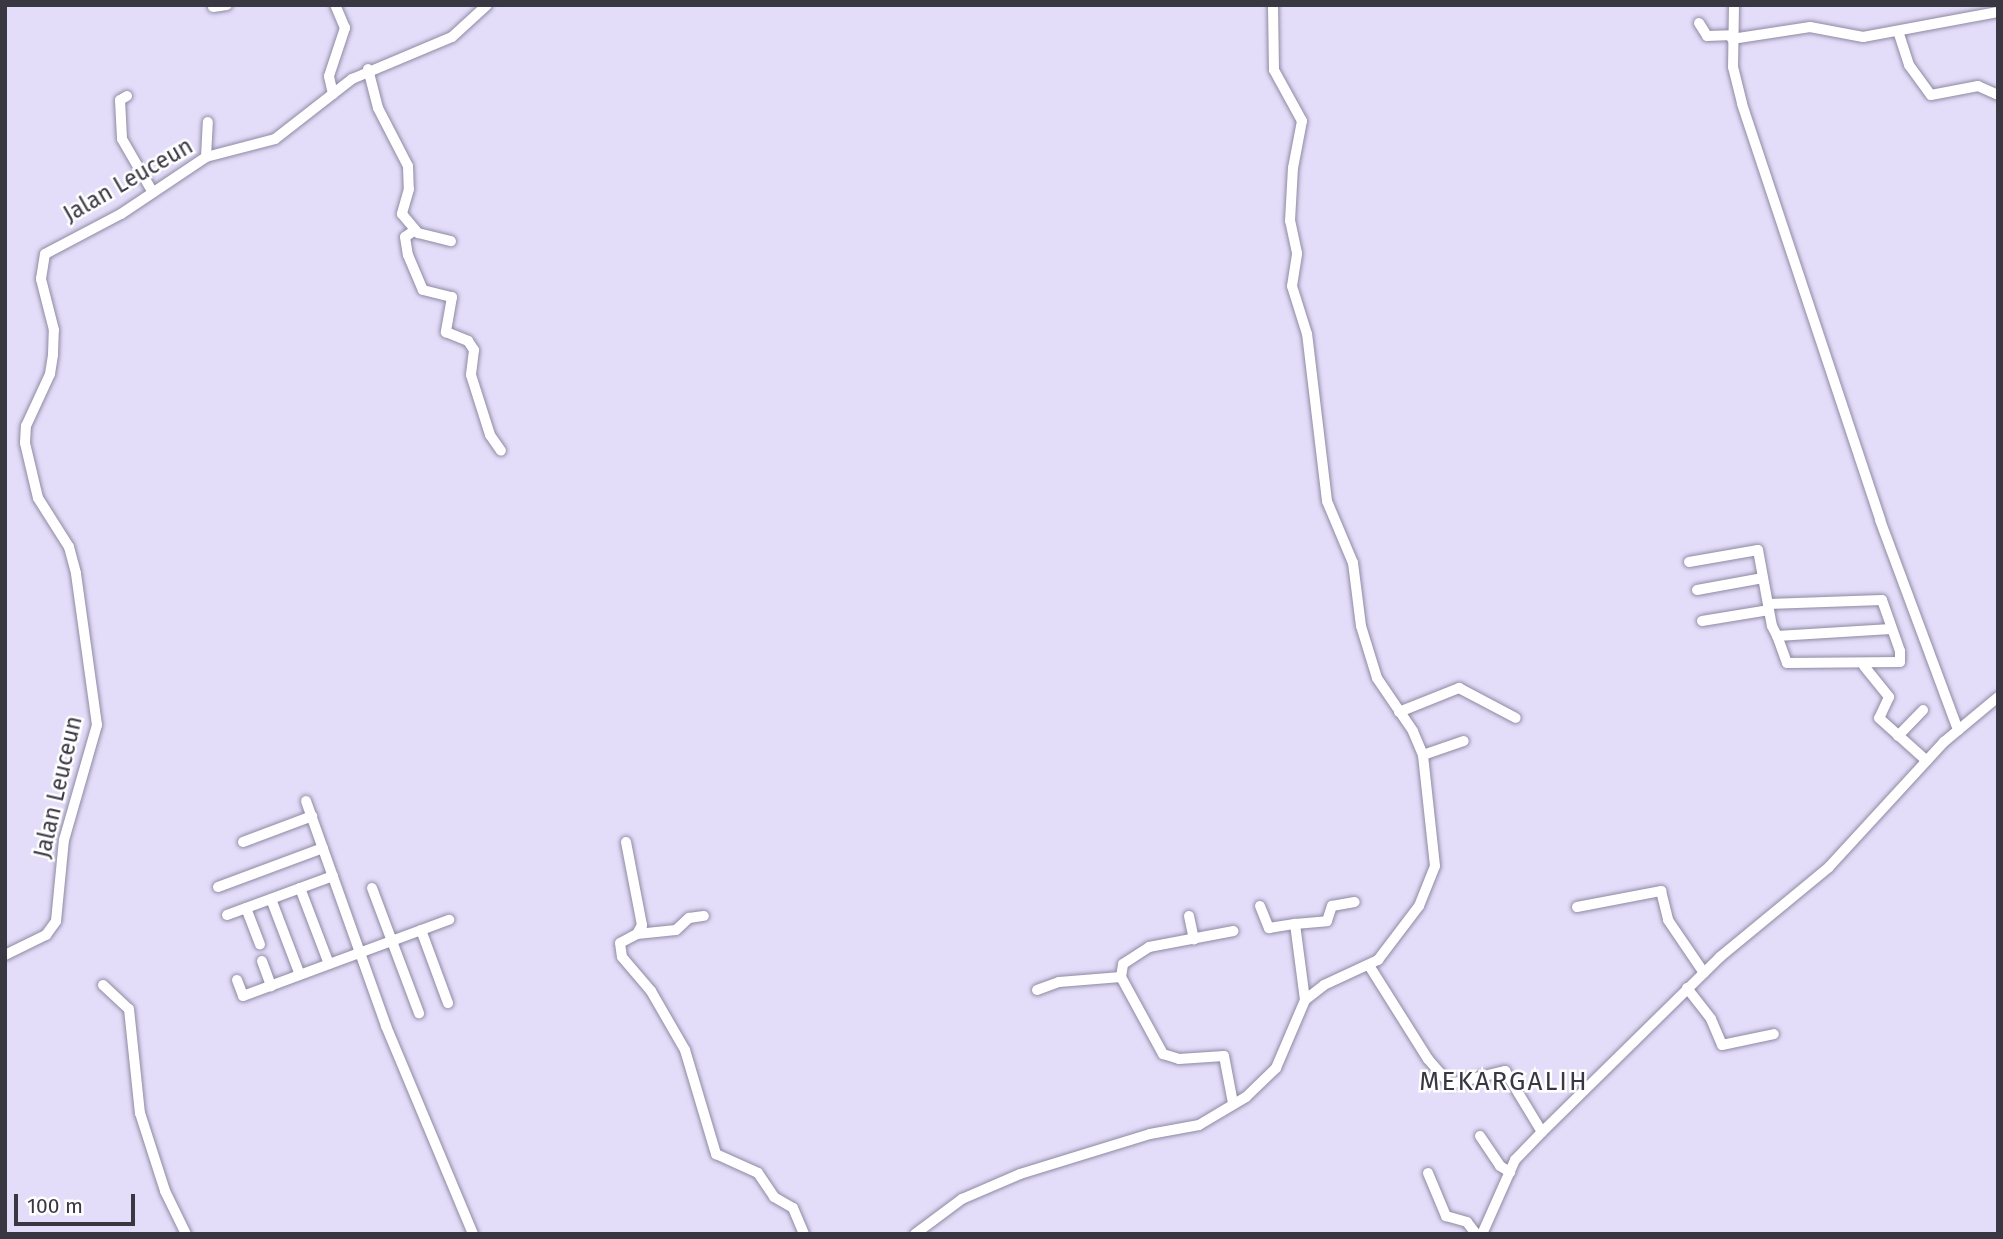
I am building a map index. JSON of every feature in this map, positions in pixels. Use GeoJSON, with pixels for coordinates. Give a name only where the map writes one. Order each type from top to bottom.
{"type":"FeatureCollection","features":[{"type":"Feature","properties":{"kind":"street"},"geometry":{"type":"LineString","coordinates":[[213,7],[227,5]]}},
{"type":"Feature","properties":{"kind":"street"},"geometry":{"type":"LineString","coordinates":[[333,94],[329,76],[345,28],[335,5]]}},
{"type":"Feature","properties":{"kind":"street","name":"Jalan Leuceun"},"geometry":{"type":"LineString","coordinates":[[5,955],[47,935],[56,920],[64,840],[97,725],[76,573],[69,547],[38,498],[25,443],[26,426],[50,374],[53,354],[54,330],[41,264],[57,244],[102,225],[206,157],[275,139],[368,69],[452,37],[487,5]]}},
{"type":"Feature","properties":{"kind":"street"},"geometry":{"type":"LineString","coordinates":[[915,1234],[962,1199],[1020,1174],[1150,1134],[1199,1125],[1261,1086],[1276,1068],[1305,1000],[1324,985],[1370,967],[1419,905],[1436,866],[1423,755],[1377,678],[1362,626],[1353,563],[1325,490],[1307,334],[1292,286],[1297,253],[1290,221],[1293,168],[1302,121],[1274,71],[1273,5]]}},
{"type":"Feature","properties":{"kind":"street"},"geometry":{"type":"LineString","coordinates":[[1734,5],[1732,37],[1742,104],[1880,520],[1958,730]]}},
{"type":"Feature","properties":{"kind":"street"},"geometry":{"type":"LineString","coordinates":[[1699,23],[1707,36],[1732,37],[1811,27],[1863,37],[1998,12]]}},
{"type":"Feature","properties":{"kind":"street"},"geometry":{"type":"LineString","coordinates":[[1898,31],[1909,65],[1931,95],[1978,86],[1998,95]]}},
{"type":"Feature","properties":{"kind":"street"},"geometry":{"type":"LineString","coordinates":[[368,69],[378,108],[408,166],[409,189],[400,210],[415,230],[451,241]]}},
{"type":"Feature","properties":{"kind":"street"},"geometry":{"type":"LineString","coordinates":[[127,96],[120,100],[122,139],[152,191]]}},
{"type":"Feature","properties":{"kind":"street"},"geometry":{"type":"LineString","coordinates":[[206,157],[208,122]]}},
{"type":"Feature","properties":{"kind":"street"},"geometry":{"type":"LineString","coordinates":[[415,230],[405,237],[408,256],[423,290],[452,297],[446,332],[468,341],[474,350],[471,375],[490,435],[502,451]]}},
{"type":"Feature","properties":{"kind":"street"},"geometry":{"type":"LineString","coordinates":[[1689,562],[1758,550],[1768,607],[1787,663],[1864,666],[1900,662],[1882,600],[1768,607],[1702,621]]}},
{"type":"Feature","properties":{"kind":"street"},"geometry":{"type":"LineString","coordinates":[[1697,590],[1763,578]]}},
{"type":"Feature","properties":{"kind":"street"},"geometry":{"type":"LineString","coordinates":[[1777,636],[1891,629]]}},
{"type":"Feature","properties":{"kind":"street"},"geometry":{"type":"LineString","coordinates":[[1864,666],[1889,697],[1879,718],[1927,761]]}},
{"type":"Feature","properties":{"kind":"street"},"geometry":{"type":"LineString","coordinates":[[1399,712],[1459,688],[1516,718]]}},
{"type":"Feature","properties":{"kind":"street"},"geometry":{"type":"LineString","coordinates":[[1482,1234],[1510,1172],[1542,1132],[1704,972],[1829,867],[1927,761],[1958,730],[1998,697]]}},
{"type":"Feature","properties":{"kind":"street"},"geometry":{"type":"LineString","coordinates":[[1898,736],[1923,710]]}},
{"type":"Feature","properties":{"kind":"street"},"geometry":{"type":"LineString","coordinates":[[1423,755],[1464,741]]}},
{"type":"Feature","properties":{"kind":"street"},"geometry":{"type":"LineString","coordinates":[[306,801],[360,953],[472,1234]]}},
{"type":"Feature","properties":{"kind":"street"},"geometry":{"type":"LineString","coordinates":[[243,842],[312,816]]}},
{"type":"Feature","properties":{"kind":"street"},"geometry":{"type":"LineString","coordinates":[[626,842],[642,925],[637,934],[618,947],[672,1022],[685,1050],[716,1154],[758,1173],[774,1197],[793,1208],[804,1234]]}},
{"type":"Feature","properties":{"kind":"street"},"geometry":{"type":"LineString","coordinates":[[218,887],[323,848]]}},
{"type":"Feature","properties":{"kind":"street"},"geometry":{"type":"LineString","coordinates":[[227,915],[333,876]]}},
{"type":"Feature","properties":{"kind":"street"},"geometry":{"type":"LineString","coordinates":[[300,888],[329,964]]}},
{"type":"Feature","properties":{"kind":"street"},"geometry":{"type":"LineString","coordinates":[[372,888],[419,1013]]}},
{"type":"Feature","properties":{"kind":"street"},"geometry":{"type":"LineString","coordinates":[[1577,908],[1661,891],[1668,920],[1704,972]]}},
{"type":"Feature","properties":{"kind":"street"},"geometry":{"type":"LineString","coordinates":[[271,899],[300,975]]}},
{"type":"Feature","properties":{"kind":"street"},"geometry":{"type":"LineString","coordinates":[[1260,906],[1269,928],[1327,922],[1332,906],[1355,902]]}},
{"type":"Feature","properties":{"kind":"street"},"geometry":{"type":"LineString","coordinates":[[246,908],[260,944]]}},
{"type":"Feature","properties":{"kind":"street"},"geometry":{"type":"LineString","coordinates":[[637,934],[676,930],[689,918],[704,916]]}},
{"type":"Feature","properties":{"kind":"street"},"geometry":{"type":"LineString","coordinates":[[1189,916],[1194,939]]}},
{"type":"Feature","properties":{"kind":"street"},"geometry":{"type":"LineString","coordinates":[[237,979],[243,996],[449,920]]}},
{"type":"Feature","properties":{"kind":"street"},"geometry":{"type":"LineString","coordinates":[[1295,924],[1305,1000]]}},
{"type":"Feature","properties":{"kind":"street"},"geometry":{"type":"LineString","coordinates":[[421,930],[448,1003]]}},
{"type":"Feature","properties":{"kind":"street"},"geometry":{"type":"LineString","coordinates":[[1233,1103],[1224,1056],[1179,1059],[1163,1054],[1121,977],[1123,964],[1150,947],[1234,930]]}},
{"type":"Feature","properties":{"kind":"street"},"geometry":{"type":"LineString","coordinates":[[262,961],[271,986]]}},
{"type":"Feature","properties":{"kind":"street"},"geometry":{"type":"LineString","coordinates":[[1370,967],[1428,1059],[1450,1084],[1505,1071],[1542,1132]]}},
{"type":"Feature","properties":{"kind":"street"},"geometry":{"type":"LineString","coordinates":[[1037,990],[1059,982],[1121,977]]}},
{"type":"Feature","properties":{"kind":"street"},"geometry":{"type":"LineString","coordinates":[[103,985],[129,1009],[140,1113],[165,1191],[186,1234]]}},
{"type":"Feature","properties":{"kind":"street"},"geometry":{"type":"LineString","coordinates":[[1687,988],[1710,1019],[1722,1045],[1774,1034]]}},
{"type":"Feature","properties":{"kind":"street"},"geometry":{"type":"LineString","coordinates":[[1480,1136],[1500,1166],[1510,1172]]}},
{"type":"Feature","properties":{"kind":"street"},"geometry":{"type":"LineString","coordinates":[[1428,1173],[1446,1216],[1467,1222],[1476,1234]]}},
{"type":"Feature","properties":{"kind":"district","name":"MEKARGALIH"},"geometry":{"type":"Point","coordinates":[1504,1082]}}]}
